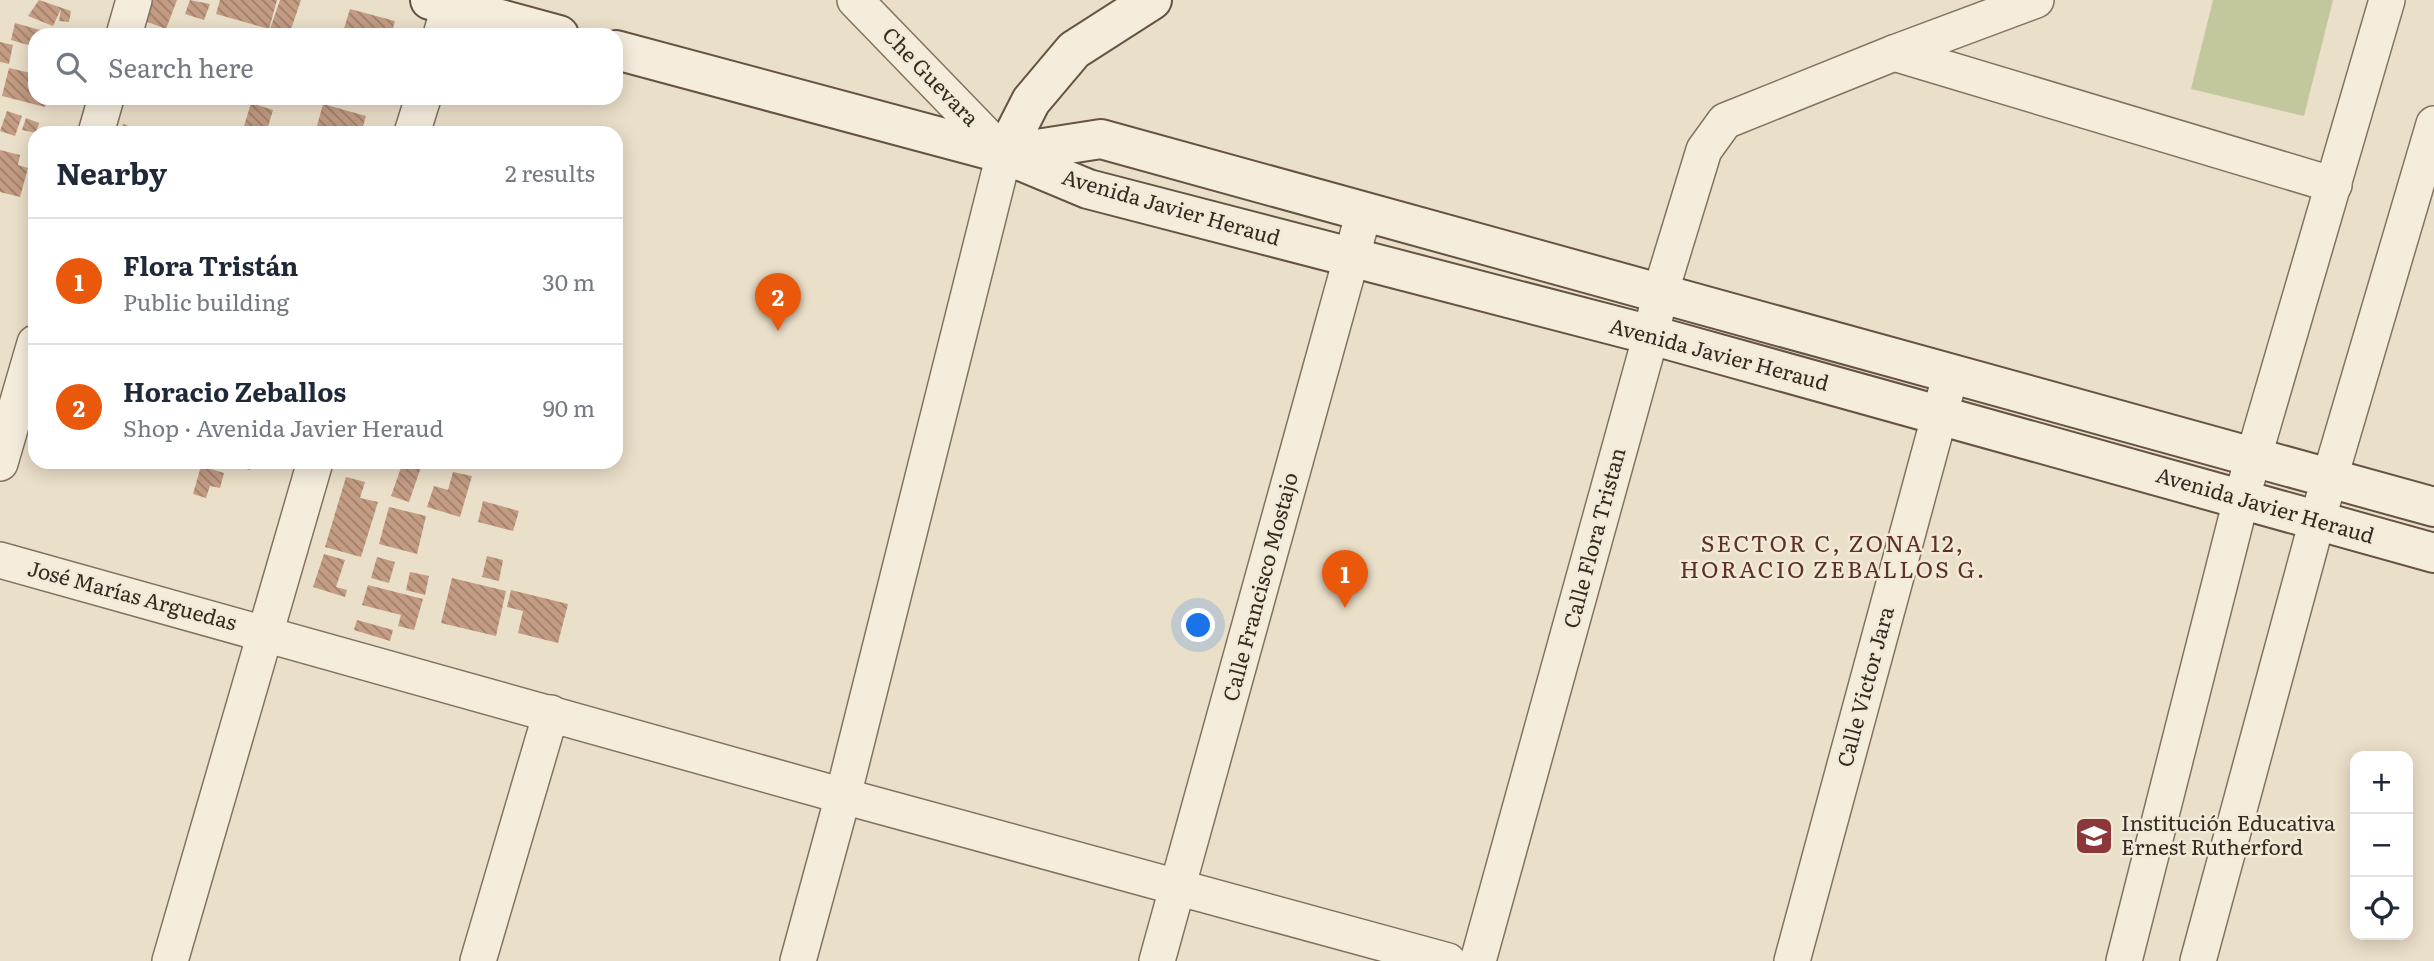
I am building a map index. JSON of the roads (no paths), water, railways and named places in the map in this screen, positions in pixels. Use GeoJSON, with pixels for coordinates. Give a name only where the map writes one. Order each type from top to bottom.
{"type":"FeatureCollection","features":[{"type":"Feature","properties":{"kind":"street"},"geometry":{"type":"LineString","coordinates":[[126,28],[134,0]]}},
{"type":"Feature","properties":{"kind":"street","name":"Che Guevara"},"geometry":{"type":"LineString","coordinates":[[855,0],[1004,154]]}},
{"type":"Feature","properties":{"kind":"street"},"geometry":{"type":"LineString","coordinates":[[798,961],[843,796],[1004,154],[1031,101],[1074,50],[1152,0]]}},
{"type":"Feature","properties":{"kind":"street"},"geometry":{"type":"LineString","coordinates":[[1894,53],[2036,0]]}},
{"type":"Feature","properties":{"kind":"street"},"geometry":{"type":"LineString","coordinates":[[2124,961],[2241,500],[2387,0]]}},
{"type":"Feature","properties":{"kind":"street"},"geometry":{"type":"LineString","coordinates":[[443,10],[527,28]]}},
{"type":"Feature","properties":{"kind":"street","name":"Avenida Javier Heraud"},"geometry":{"type":"LineString","coordinates":[[623,52],[1004,154],[1088,189],[1651,335],[2434,553]]}},
{"type":"Feature","properties":{"kind":"street"},"geometry":{"type":"LineString","coordinates":[[1894,53],[2334,185]]}},
{"type":"Feature","properties":{"kind":"street","name":"Calle Flora Tristan"},"geometry":{"type":"LineString","coordinates":[[1478,961],[1651,335],[1660,294],[1704,150],[1725,121],[1894,53]]}},
{"type":"Feature","properties":{"kind":"street"},"geometry":{"type":"LineString","coordinates":[[98,126],[104,105]]}},
{"type":"Feature","properties":{"kind":"street"},"geometry":{"type":"LineString","coordinates":[[414,126],[420,105]]}},
{"type":"Feature","properties":{"kind":"street"},"geometry":{"type":"LineString","coordinates":[[2198,961],[2329,478],[2434,124]]}},
{"type":"Feature","properties":{"kind":"street","name":"Avenida Javier Heraud"},"geometry":{"type":"LineString","coordinates":[[1004,154],[1101,139],[2434,507]]}},
{"type":"Feature","properties":{"kind":"street","name":"Calle Francisco Mostajo"},"geometry":{"type":"LineString","coordinates":[[1157,961],[1364,212]]}},
{"type":"Feature","properties":{"kind":"street"},"geometry":{"type":"LineString","coordinates":[[0,463],[28,367]]}},
{"type":"Feature","properties":{"kind":"street","name":"Calle Victor Jara"},"geometry":{"type":"LineString","coordinates":[[1792,961],[1951,373]]}},
{"type":"Feature","properties":{"kind":"street"},"geometry":{"type":"LineString","coordinates":[[170,961],[313,469]]}},
{"type":"Feature","properties":{"kind":"street","name":"José Marías Arguedas"},"geometry":{"type":"LineString","coordinates":[[0,560],[843,796],[1448,961]]}},
{"type":"Feature","properties":{"kind":"street"},"geometry":{"type":"LineString","coordinates":[[478,961],[551,713]]}},
{"type":"Feature","properties":{"kind":"place","name":"Horacio Zeballos"},"geometry":{"type":"Point","coordinates":[778,331]}},
{"type":"Feature","properties":{"kind":"place","name":"Flora Tristán"},"geometry":{"type":"Point","coordinates":[1345,608]}},
{"type":"Feature","properties":{"kind":"place","name":"Institución Educativa Ernest Rutherford"},"geometry":{"type":"Point","coordinates":[2094,836]}},
{"type":"Feature","properties":{"kind":"district","name":"SECTOR C, ZONA 12, HORACIO ZEBALLOS G."},"geometry":{"type":"Point","coordinates":[1833,557]}}]}
